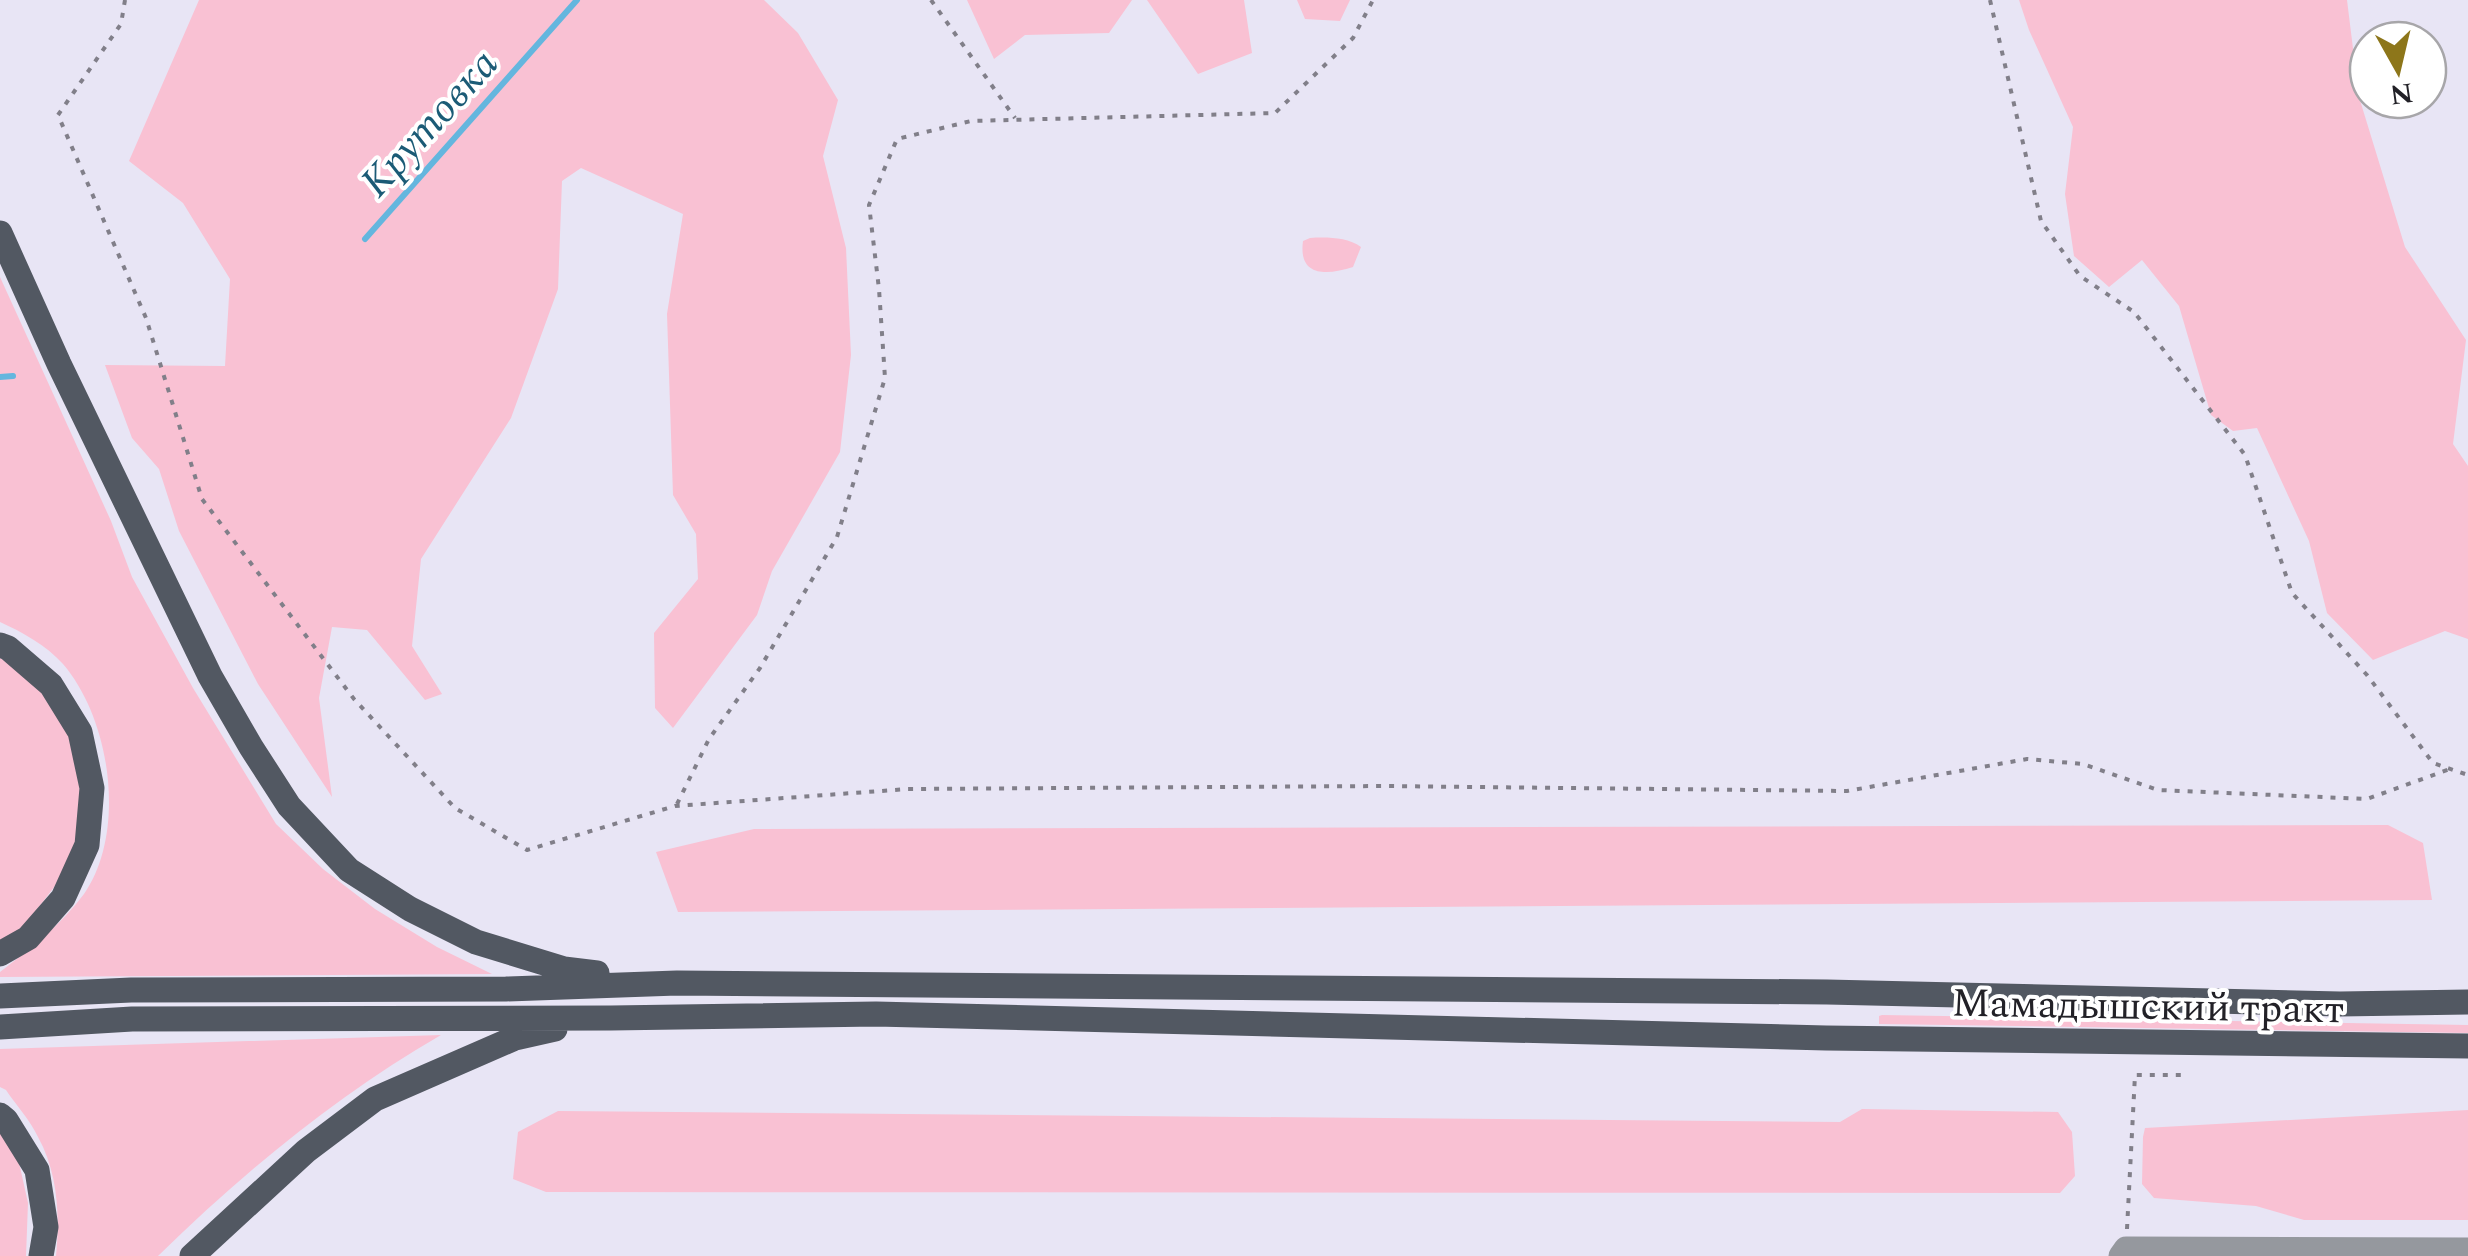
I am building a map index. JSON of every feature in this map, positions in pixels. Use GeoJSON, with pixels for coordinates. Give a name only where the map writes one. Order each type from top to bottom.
{"type":"FeatureCollection","features":[{"type":"Feature","properties":{"kind":"main road"},"geometry":{"type":"LineString","coordinates":[[0,233],[210,676],[289,806],[349,870],[410,909],[476,942],[564,970],[677,983]]}},
{"type":"Feature","properties":{"kind":"main road"},"geometry":{"type":"LineString","coordinates":[[0,645],[51,685],[80,732],[92,788],[87,845],[64,898],[28,938],[0,954]]}},
{"type":"Feature","properties":{"kind":"main road"},"geometry":{"type":"LineString","coordinates":[[0,996],[131,990],[506,989],[677,983]]}},
{"type":"Feature","properties":{"kind":"main road","name":"Мамадышский тракт"},"geometry":{"type":"LineString","coordinates":[[677,983],[1827,992],[2340,1004],[2468,1002]]}},
{"type":"Feature","properties":{"kind":"main road","name":"Мамадышский тракт"},"geometry":{"type":"LineString","coordinates":[[611,1018],[876,1014],[1826,1038],[2468,1046]]}},
{"type":"Feature","properties":{"kind":"main road"},"geometry":{"type":"LineString","coordinates":[[0,1027],[132,1020],[611,1018]]}},
{"type":"Feature","properties":{"kind":"main road"},"geometry":{"type":"LineString","coordinates":[[192,1256],[306,1150],[375,1099],[514,1038],[611,1018]]}},
{"type":"Feature","properties":{"kind":"main road"},"geometry":{"type":"LineString","coordinates":[[0,1115],[37,1170],[46,1227],[41,1256]]}},
{"type":"Feature","properties":{"kind":"street"},"geometry":{"type":"LineString","coordinates":[[2124,1252],[2468,1250]]}},
{"type":"Feature","properties":{"kind":"path"},"geometry":{"type":"LineString","coordinates":[[125,0],[121,24],[58,115],[146,318],[202,499],[354,699],[456,808],[527,850],[676,806],[908,788],[1383,786],[1848,791],[2028,759],[2082,764],[2158,790],[2367,799],[2450,769]]}},
{"type":"Feature","properties":{"kind":"path"},"geometry":{"type":"LineString","coordinates":[[931,0],[1017,120]]}},
{"type":"Feature","properties":{"kind":"path"},"geometry":{"type":"LineString","coordinates":[[676,806],[708,739],[760,668],[837,538],[885,378],[869,205],[897,139],[971,122],[1275,113],[1354,38],[1373,0]]}},
{"type":"Feature","properties":{"kind":"path"},"geometry":{"type":"LineString","coordinates":[[1990,0],[2041,220],[2080,276],[2134,312],[2244,455],[2292,593],[2367,675],[2433,763],[2468,775]]}},
{"type":"Feature","properties":{"kind":"path"},"geometry":{"type":"LineString","coordinates":[[2124,1252],[2135,1074],[2184,1075]]}},
{"type":"Feature","properties":{"kind":"shaded area"},"geometry":{"type":"Polygon","coordinates":[[[199,0],[764,0],[798,33],[838,100],[823,156],[846,248],[851,355],[840,452],[772,571],[757,615],[673,728],[655,708],[654,633],[698,579],[696,534],[673,495],[667,314],[683,214],[581,168],[562,181],[558,289],[511,418],[421,559],[412,646],[442,694],[425,700],[367,630],[332,627],[319,698],[332,797],[258,684],[179,531],[159,469],[132,438],[105,365],[225,366],[230,279],[183,203],[129,161],[199,0]]]}},
{"type":"Feature","properties":{"kind":"shaded area"},"geometry":{"type":"Polygon","coordinates":[[[967,0],[1132,0],[1109,33],[1025,35],[994,59],[967,0]]]}},
{"type":"Feature","properties":{"kind":"shaded area"},"geometry":{"type":"Polygon","coordinates":[[[1147,0],[1244,0],[1252,53],[1198,74],[1147,0]]]}},
{"type":"Feature","properties":{"kind":"shaded area"},"geometry":{"type":"Polygon","coordinates":[[[1297,0],[1350,0],[1340,21],[1305,19],[1297,0]]]}},
{"type":"Feature","properties":{"kind":"shaded area"},"geometry":{"type":"Polygon","coordinates":[[[2019,0],[2347,0],[2348,120],[2366,120],[2405,247],[2466,340],[2453,444],[2468,466],[2468,639],[2445,631],[2373,660],[2327,613],[2309,541],[2257,428],[2233,431],[2211,415],[2179,306],[2142,260],[2109,287],[2074,256],[2065,194],[2073,127],[2019,0]]]}},
{"type":"Feature","properties":{"kind":"shaded area"},"geometry":{"type":"Polygon","coordinates":[[[1343,239],[1361,247],[1353,267],[1334,272],[1310,268],[1305,262],[1303,241],[1343,239]]]}},
{"type":"Feature","properties":{"kind":"shaded area"},"geometry":{"type":"Polygon","coordinates":[[[0,277],[111,521],[132,577],[193,688],[276,824],[323,869],[375,909],[437,947],[492,974],[0,977],[0,972],[55,926],[84,894],[106,840],[109,809],[102,745],[79,687],[49,651],[0,622],[0,277]]]}},
{"type":"Feature","properties":{"kind":"shaded area"},"geometry":{"type":"Polygon","coordinates":[[[0,658],[25,672],[69,722],[85,822],[58,882],[22,929],[0,944],[0,658]]]}},
{"type":"Feature","properties":{"kind":"shaded area"},"geometry":{"type":"Polygon","coordinates":[[[2388,825],[2423,843],[2432,900],[678,912],[656,852],[754,829],[2388,825]]]}},
{"type":"Feature","properties":{"kind":"shaded area"},"geometry":{"type":"Polygon","coordinates":[[[1882,1015],[2468,1025],[2468,1033],[1879,1024],[1882,1015]]]}},
{"type":"Feature","properties":{"kind":"shaded area"},"geometry":{"type":"Polygon","coordinates":[[[441,1035],[365,1083],[293,1136],[158,1256],[56,1256],[57,1210],[50,1165],[31,1125],[0,1087],[0,1049],[441,1035]]]}},
{"type":"Feature","properties":{"kind":"shaded area"},"geometry":{"type":"Polygon","coordinates":[[[1862,1109],[2058,1112],[2072,1132],[2075,1176],[2060,1193],[546,1192],[513,1179],[518,1132],[558,1111],[1840,1122],[1862,1109]]]}},
{"type":"Feature","properties":{"kind":"shaded area"},"geometry":{"type":"Polygon","coordinates":[[[2468,1110],[2468,1220],[2304,1220],[2256,1206],[2154,1198],[2142,1184],[2145,1128],[2468,1110]]]}},
{"type":"Feature","properties":{"kind":"shaded area"},"geometry":{"type":"Polygon","coordinates":[[[0,1130],[18,1158],[28,1203],[26,1256],[0,1256],[0,1130]]]}},
{"type":"Feature","properties":{"kind":"waterway","name":"Крутовка"},"geometry":{"type":"LineString","coordinates":[[365,239],[577,0]]}},
{"type":"Feature","properties":{"kind":"waterway"},"geometry":{"type":"LineString","coordinates":[[0,377],[13,376]]}}]}
